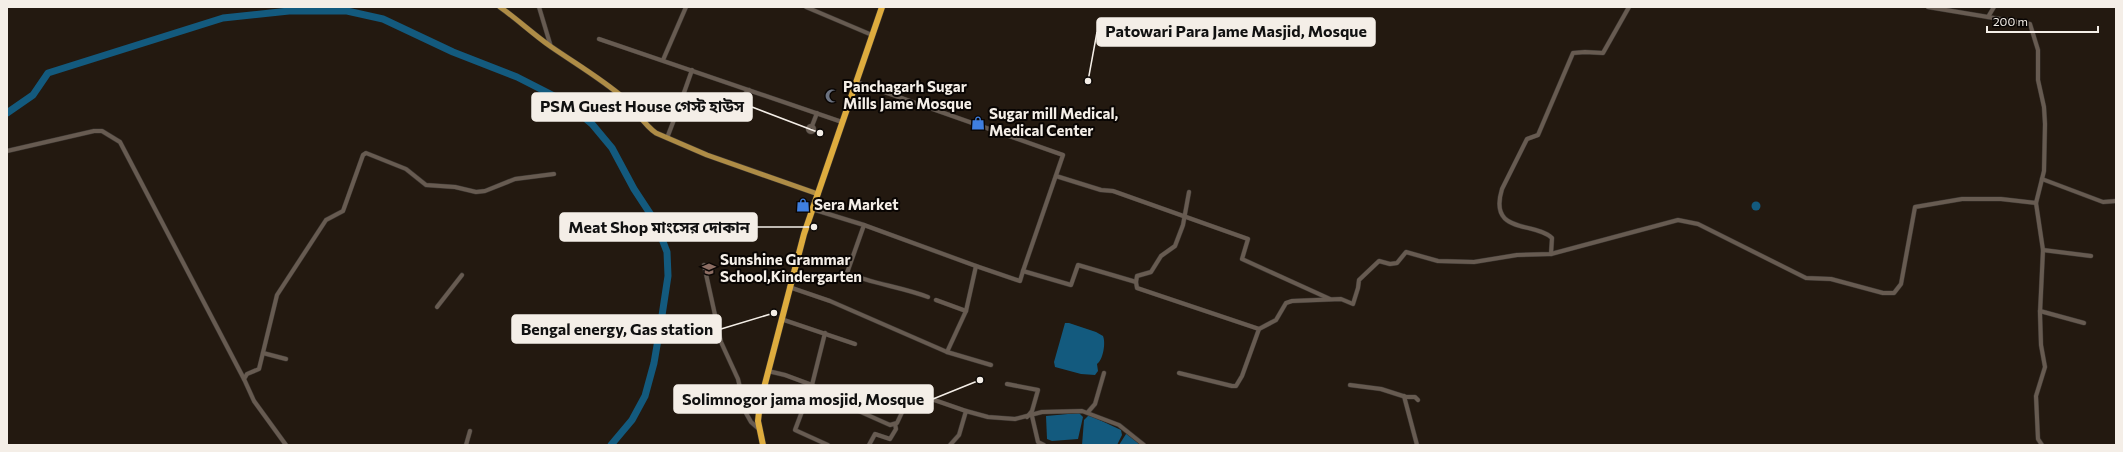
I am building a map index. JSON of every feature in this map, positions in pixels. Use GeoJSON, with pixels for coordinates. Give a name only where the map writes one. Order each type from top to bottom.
{"type":"FeatureCollection","features":[{"type":"Feature","properties":{"kind":"highway"},"geometry":{"type":"LineString","coordinates":[[763,445],[759,429],[760,403],[789,287],[812,209],[882,7]]}},
{"type":"Feature","properties":{"kind":"main road"},"geometry":{"type":"LineString","coordinates":[[500,7],[551,47],[587,69],[626,100],[650,129],[707,155],[818,194]]}},
{"type":"Feature","properties":{"kind":"street"},"geometry":{"type":"LineString","coordinates":[[539,7],[551,47]]}},
{"type":"Feature","properties":{"kind":"street"},"geometry":{"type":"LineString","coordinates":[[663,60],[686,7]]}},
{"type":"Feature","properties":{"kind":"street"},"geometry":{"type":"LineString","coordinates":[[806,7],[872,35]]}},
{"type":"Feature","properties":{"kind":"street"},"geometry":{"type":"LineString","coordinates":[[1551,254],[1552,238],[1546,232],[1520,227],[1507,220],[1501,211],[1500,196],[1502,189],[1527,139],[1538,135],[1573,54],[1585,52],[1603,53],[1629,7]]}},
{"type":"Feature","properties":{"kind":"street"},"geometry":{"type":"LineString","coordinates":[[1928,7],[2030,24],[2036,42],[2038,50],[2038,80],[2044,107],[2045,124],[2042,178],[2036,203],[2043,250],[2040,311],[2041,345],[2045,367],[2036,396],[2038,439],[2042,445]]}},
{"type":"Feature","properties":{"kind":"street"},"geometry":{"type":"LineString","coordinates":[[1988,17],[1994,7]]}},
{"type":"Feature","properties":{"kind":"street"},"geometry":{"type":"LineString","coordinates":[[599,39],[842,122]]}},
{"type":"Feature","properties":{"kind":"street"},"geometry":{"type":"LineString","coordinates":[[667,138],[678,112],[680,101],[692,70]]}},
{"type":"Feature","properties":{"kind":"street"},"geometry":{"type":"LineString","coordinates":[[812,209],[864,224],[1020,281],[1063,155],[856,82]]}},
{"type":"Feature","properties":{"kind":"street"},"geometry":{"type":"LineString","coordinates":[[739,99],[749,90]]}},
{"type":"Feature","properties":{"kind":"street"},"geometry":{"type":"LineString","coordinates":[[812,126],[817,113]]}},
{"type":"Feature","properties":{"kind":"street"},"geometry":{"type":"LineString","coordinates":[[7,151],[94,131],[102,131],[120,142],[244,379],[254,401],[286,445]]}},
{"type":"Feature","properties":{"kind":"street"},"geometry":{"type":"LineString","coordinates":[[244,379],[247,374],[259,369],[277,295],[326,220],[343,211],[363,155],[366,153],[378,156],[406,169],[426,185],[455,187],[476,192],[485,191],[515,179],[554,174]]}},
{"type":"Feature","properties":{"kind":"street"},"geometry":{"type":"LineString","coordinates":[[1056,176],[1101,190],[1113,191],[1184,218],[1248,239],[1242,259],[1331,299]]}},
{"type":"Feature","properties":{"kind":"street"},"geometry":{"type":"LineString","coordinates":[[2042,178],[2103,202],[2116,201]]}},
{"type":"Feature","properties":{"kind":"street"},"geometry":{"type":"LineString","coordinates":[[1189,192],[1184,218],[1175,246],[1161,256],[1151,272],[1137,276],[1137,288],[1259,329]]}},
{"type":"Feature","properties":{"kind":"street"},"geometry":{"type":"LineString","coordinates":[[1179,373],[1236,386],[1242,376],[1259,329],[1276,320],[1286,303],[1292,301],[1341,299],[1353,304],[1359,280],[1379,261],[1390,264],[1397,263],[1406,252],[1438,261],[1474,262],[1517,255],[1551,254],[1678,220],[1698,224],[1806,278],[1831,279],[1883,293],[1894,293],[1900,284],[1915,207],[1962,199],[2001,199],[2036,203]]}},
{"type":"Feature","properties":{"kind":"street"},"geometry":{"type":"LineString","coordinates":[[864,224],[847,273],[876,282],[908,289],[928,297]]}},
{"type":"Feature","properties":{"kind":"street"},"geometry":{"type":"LineString","coordinates":[[2043,250],[2091,256]]}},
{"type":"Feature","properties":{"kind":"street"},"geometry":{"type":"LineString","coordinates":[[704,265],[721,342],[738,379],[746,413],[751,422],[759,429]]}},
{"type":"Feature","properties":{"kind":"street"},"geometry":{"type":"LineString","coordinates":[[1023,271],[1071,286],[1078,265],[1136,282]]}},
{"type":"Feature","properties":{"kind":"street"},"geometry":{"type":"LineString","coordinates":[[947,352],[966,311],[976,266]]}},
{"type":"Feature","properties":{"kind":"street"},"geometry":{"type":"LineString","coordinates":[[437,307],[462,275]]}},
{"type":"Feature","properties":{"kind":"street"},"geometry":{"type":"LineString","coordinates":[[789,287],[830,301],[947,352],[991,365]]}},
{"type":"Feature","properties":{"kind":"street"},"geometry":{"type":"LineString","coordinates":[[936,300],[966,311]]}},
{"type":"Feature","properties":{"kind":"street"},"geometry":{"type":"LineString","coordinates":[[2040,311],[2084,323]]}},
{"type":"Feature","properties":{"kind":"street"},"geometry":{"type":"LineString","coordinates":[[781,319],[855,344]]}},
{"type":"Feature","properties":{"kind":"street"},"geometry":{"type":"LineString","coordinates":[[825,333],[812,385],[795,430],[828,445]]}},
{"type":"Feature","properties":{"kind":"street"},"geometry":{"type":"LineString","coordinates":[[263,353],[286,359]]}},
{"type":"Feature","properties":{"kind":"street"},"geometry":{"type":"LineString","coordinates":[[768,371],[785,375],[812,385],[833,396],[834,400],[890,425],[895,424]]}},
{"type":"Feature","properties":{"kind":"street"},"geometry":{"type":"LineString","coordinates":[[1088,412],[1095,404],[1104,373]]}},
{"type":"Feature","properties":{"kind":"street"},"geometry":{"type":"LineString","coordinates":[[1007,384],[1038,390],[1032,411],[1026,417]]}},
{"type":"Feature","properties":{"kind":"street"},"geometry":{"type":"LineString","coordinates":[[1350,385],[1381,389],[1404,396],[1415,397],[1418,400]]}},
{"type":"Feature","properties":{"kind":"street"},"geometry":{"type":"LineString","coordinates":[[869,445],[875,434],[890,439],[896,429],[895,424],[905,406],[917,394],[966,411],[997,419],[1015,419],[1060,411],[1088,412],[1124,428],[1144,445]]}},
{"type":"Feature","properties":{"kind":"street"},"geometry":{"type":"LineString","coordinates":[[1404,396],[1417,445]]}},
{"type":"Feature","properties":{"kind":"street"},"geometry":{"type":"LineString","coordinates":[[950,445],[959,435],[966,411]]}},
{"type":"Feature","properties":{"kind":"street"},"geometry":{"type":"LineString","coordinates":[[1032,416],[1038,442],[1044,445]]}},
{"type":"Feature","properties":{"kind":"street"},"geometry":{"type":"LineString","coordinates":[[466,445],[470,431]]}},
{"type":"Feature","properties":{"kind":"water"},"geometry":{"type":"Polygon","coordinates":[[[1754,202],[1758,202],[1760,206],[1758,210],[1754,210],[1752,208],[1752,204],[1754,202]]]}},
{"type":"Feature","properties":{"kind":"water"},"geometry":{"type":"Polygon","coordinates":[[[1065,323],[1096,332],[1103,336],[1103,351],[1101,359],[1097,364],[1098,371],[1095,375],[1081,374],[1055,367],[1054,362],[1065,323]]]}},
{"type":"Feature","properties":{"kind":"water"},"geometry":{"type":"Polygon","coordinates":[[[1079,413],[1083,417],[1078,439],[1052,441],[1047,439],[1046,416],[1079,413]]]}},
{"type":"Feature","properties":{"kind":"water"},"geometry":{"type":"Polygon","coordinates":[[[1089,415],[1121,430],[1122,435],[1117,445],[1082,445],[1084,420],[1089,415]]]}},
{"type":"Feature","properties":{"kind":"water"},"geometry":{"type":"Polygon","coordinates":[[[1126,434],[1128,434],[1141,445],[1119,445],[1126,434]]]}},
{"type":"Feature","properties":{"kind":"waterway"},"geometry":{"type":"LineString","coordinates":[[7,113],[33,95],[48,73],[223,18],[289,11],[347,11],[383,19],[453,52],[517,77],[566,102],[592,124],[612,148],[634,189],[655,221],[667,252],[668,276],[661,322],[654,363],[645,396],[632,420],[611,445]]}},
{"type":"Feature","properties":{"kind":"place","name":"Patowari Para Jame Masjid, Mosque"},"geometry":{"type":"Point","coordinates":[1088,81]}},
{"type":"Feature","properties":{"kind":"place","name":"Panchagarh Sugar Mills Jame Mosque"},"geometry":{"type":"Point","coordinates":[832,96]}},
{"type":"Feature","properties":{"kind":"place","name":"Sugar mill Medical, Medical Center"},"geometry":{"type":"Point","coordinates":[978,123]}},
{"type":"Feature","properties":{"kind":"place","name":"PSM Guest House গেস্ট হাউস"},"geometry":{"type":"Point","coordinates":[820,133]}},
{"type":"Feature","properties":{"kind":"place","name":"Sera Market"},"geometry":{"type":"Point","coordinates":[803,205]}},
{"type":"Feature","properties":{"kind":"place","name":"Meat Shop মাংসের দোকান"},"geometry":{"type":"Point","coordinates":[814,227]}},
{"type":"Feature","properties":{"kind":"place","name":"Sunshine Grammar School,Kindergarten"},"geometry":{"type":"Point","coordinates":[709,269]}},
{"type":"Feature","properties":{"kind":"place","name":"Bengal energy, Gas station"},"geometry":{"type":"Point","coordinates":[774,313]}},
{"type":"Feature","properties":{"kind":"place","name":"Solimnogor jama mosjid, Mosque"},"geometry":{"type":"Point","coordinates":[980,380]}}]}
